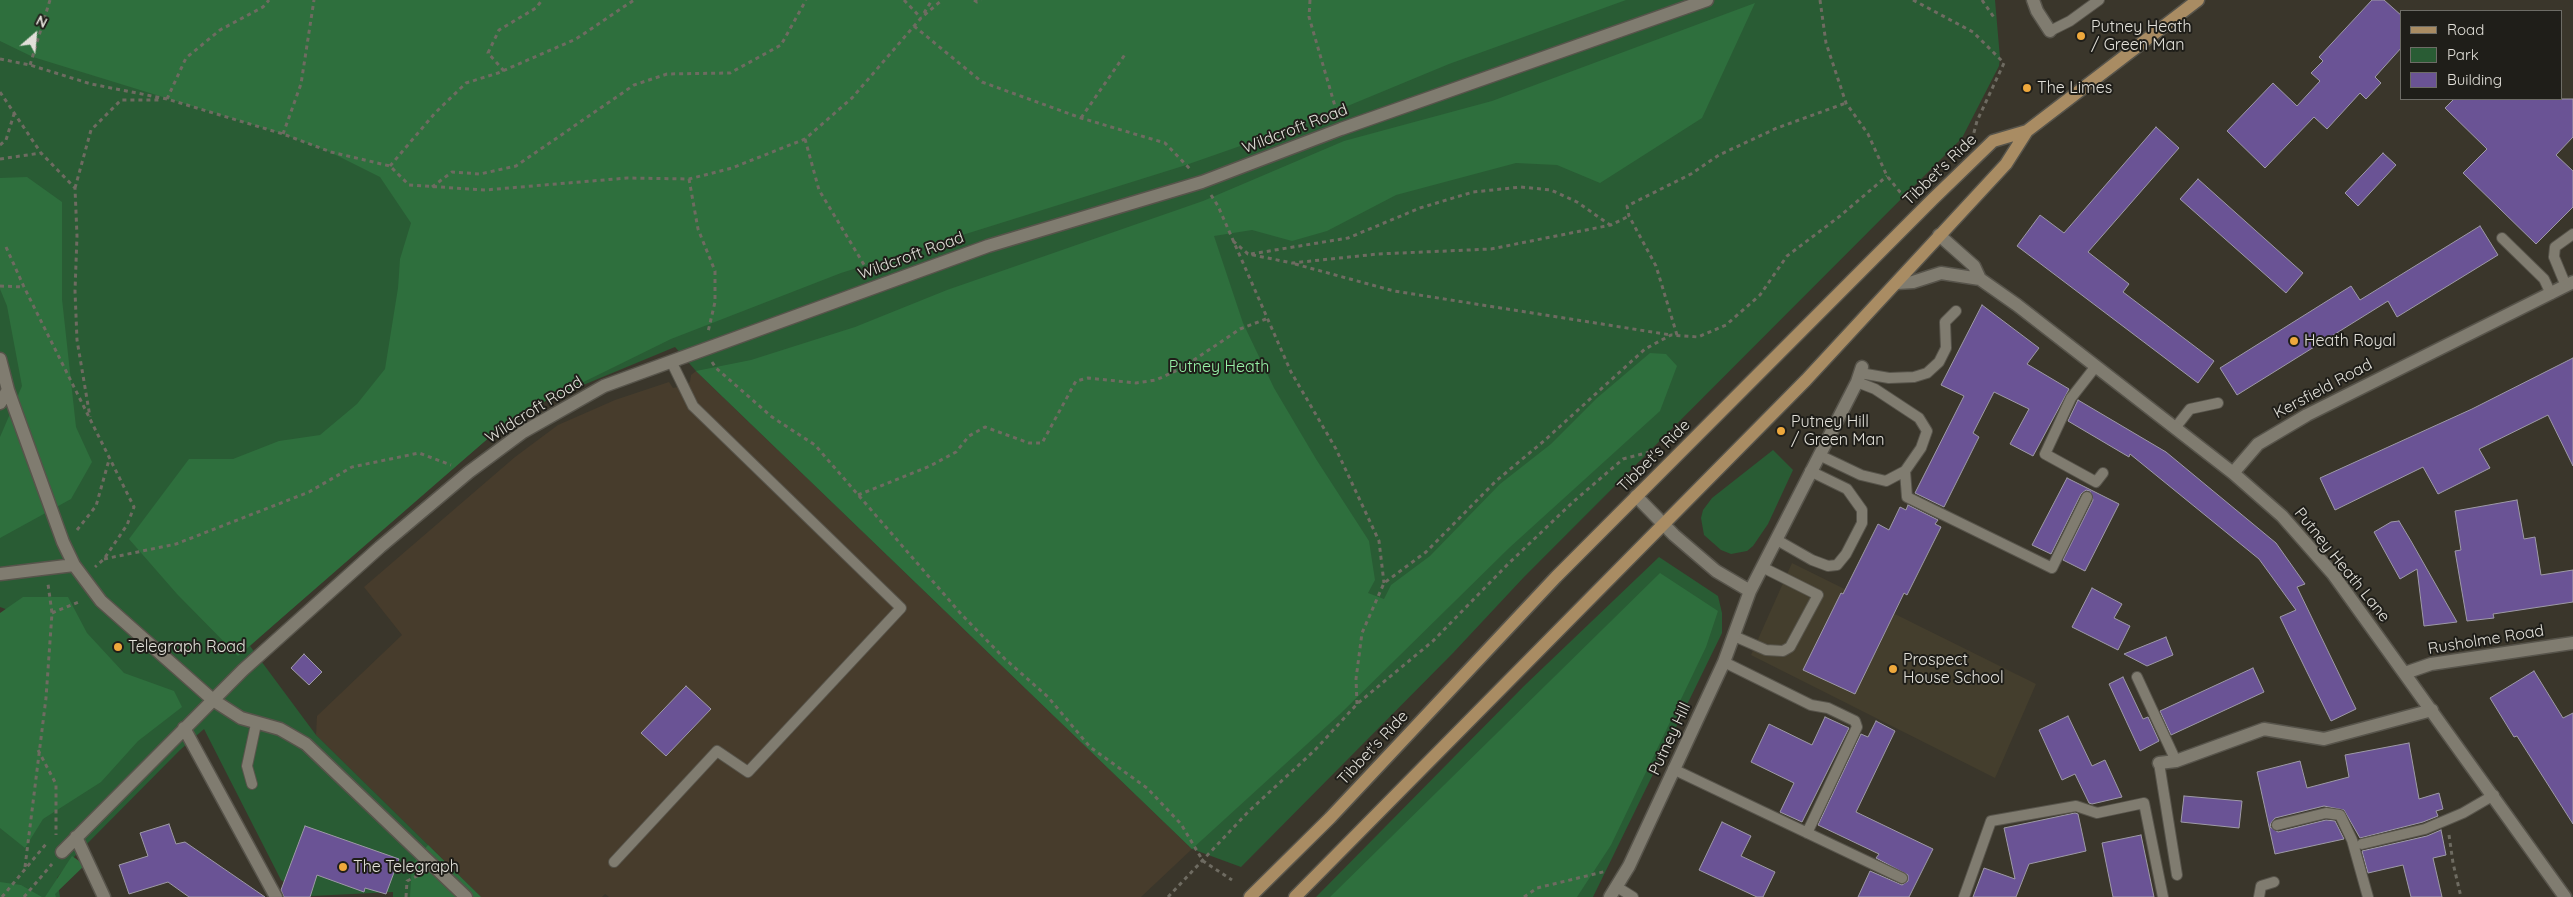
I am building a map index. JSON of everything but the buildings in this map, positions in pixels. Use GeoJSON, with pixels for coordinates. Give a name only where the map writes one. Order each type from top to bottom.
{"type":"FeatureCollection","features":[{"type":"Feature","properties":{"kind":"main road"},"geometry":{"type":"LineString","coordinates":[[1295,897],[1664,526],[1806,380],[2006,164],[2027,131],[2198,0]]}},
{"type":"Feature","properties":{"kind":"main road","name":"Tibbet's Ride"},"geometry":{"type":"LineString","coordinates":[[1250,897],[1330,818],[1556,577],[1973,160],[1993,141],[2027,131]]}},
{"type":"Feature","properties":{"kind":"street","name":"Wildcroft Road"},"geometry":{"type":"LineString","coordinates":[[62,852],[243,670],[366,560],[469,472],[523,432],[558,410],[604,386],[988,246],[1202,182],[1342,129],[1707,0]]}},
{"type":"Feature","properties":{"kind":"street"},"geometry":{"type":"LineString","coordinates":[[2033,0],[2036,11],[2050,31]]}},
{"type":"Feature","properties":{"kind":"street","name":"Putney Heath Lane"},"geometry":{"type":"LineString","coordinates":[[1939,235],[1974,266],[1980,279]]}},
{"type":"Feature","properties":{"kind":"street","name":"Putney Heath Lane"},"geometry":{"type":"LineString","coordinates":[[1897,283],[1913,282],[1942,273],[1980,279],[2176,428],[2233,473],[2282,516],[2333,574],[2494,795],[2565,897]]}},
{"type":"Feature","properties":{"kind":"street","name":"Kersfield Road"},"geometry":{"type":"LineString","coordinates":[[2233,473],[2258,444],[2307,415],[2570,284]]}},
{"type":"Feature","properties":{"kind":"street"},"geometry":{"type":"LineString","coordinates":[[0,360],[8,390],[63,542],[74,565],[96,595],[132,630],[213,700],[241,718],[256,724],[280,729],[306,744],[466,897]]}},
{"type":"Feature","properties":{"kind":"street","name":"Putney Hill"},"geometry":{"type":"LineString","coordinates":[[1614,892],[1629,866],[1724,662],[1750,590],[1860,374]]}},
{"type":"Feature","properties":{"kind":"street"},"geometry":{"type":"LineString","coordinates":[[0,403],[8,390]]}},
{"type":"Feature","properties":{"kind":"street"},"geometry":{"type":"LineString","coordinates":[[1636,496],[1664,526],[1716,571],[1750,590]]}},
{"type":"Feature","properties":{"kind":"street"},"geometry":{"type":"LineString","coordinates":[[0,574],[47,570],[74,565]]}},
{"type":"Feature","properties":{"kind":"street","name":"Rusholme Road"},"geometry":{"type":"LineString","coordinates":[[2405,673],[2431,664],[2573,643]]}},
{"type":"Feature","properties":{"kind":"street"},"geometry":{"type":"LineString","coordinates":[[2159,763],[2176,761],[2264,729],[2324,739],[2432,710]]}},
{"type":"Feature","properties":{"kind":"street"},"geometry":{"type":"LineString","coordinates":[[184,728],[276,897]]}},
{"type":"Feature","properties":{"kind":"street"},"geometry":{"type":"LineString","coordinates":[[76,837],[104,897]]}},
{"type":"Feature","properties":{"kind":"lane"},"geometry":{"type":"LineString","coordinates":[[2050,31],[2070,21],[2099,0]]}},
{"type":"Feature","properties":{"kind":"lane"},"geometry":{"type":"LineString","coordinates":[[2570,284],[2554,257],[2555,247],[2573,234]]}},
{"type":"Feature","properties":{"kind":"lane"},"geometry":{"type":"LineString","coordinates":[[2502,238],[2544,279],[2551,294]]}},
{"type":"Feature","properties":{"kind":"lane"},"geometry":{"type":"LineString","coordinates":[[1860,374],[1889,378],[1914,377],[1927,373],[1939,362],[1946,348],[1945,322],[1956,311]]}},
{"type":"Feature","properties":{"kind":"lane"},"geometry":{"type":"LineString","coordinates":[[614,862],[716,751],[748,772],[902,608],[693,406],[671,361]]}},
{"type":"Feature","properties":{"kind":"lane"},"geometry":{"type":"LineString","coordinates":[[2096,366],[2071,398],[2045,454],[2096,482],[2103,473]]}},
{"type":"Feature","properties":{"kind":"lane"},"geometry":{"type":"LineString","coordinates":[[1819,455],[1860,475],[1886,481],[1905,471],[1921,448],[1927,431],[1919,418],[1874,389],[1860,374]]}},
{"type":"Feature","properties":{"kind":"lane"},"geometry":{"type":"LineString","coordinates":[[2176,428],[2190,409],[2218,402]]}},
{"type":"Feature","properties":{"kind":"lane"},"geometry":{"type":"LineString","coordinates":[[1777,540],[1812,560],[1828,566],[1837,564],[1846,554],[1862,523],[1862,510],[1847,489],[1810,471]]}},
{"type":"Feature","properties":{"kind":"lane"},"geometry":{"type":"LineString","coordinates":[[1905,471],[1907,497],[2052,568],[2087,496]]}},
{"type":"Feature","properties":{"kind":"lane"},"geometry":{"type":"LineString","coordinates":[[1734,636],[1766,650],[1783,650],[1790,647],[1818,595],[1762,567]]}},
{"type":"Feature","properties":{"kind":"lane"},"geometry":{"type":"LineString","coordinates":[[1724,662],[1810,705],[1828,708],[1855,721],[1857,727],[1807,833]]}},
{"type":"Feature","properties":{"kind":"lane"},"geometry":{"type":"LineString","coordinates":[[2137,676],[2176,761]]}},
{"type":"Feature","properties":{"kind":"lane"},"geometry":{"type":"LineString","coordinates":[[252,784],[247,766],[256,724]]}},
{"type":"Feature","properties":{"kind":"lane"},"geometry":{"type":"LineString","coordinates":[[2159,763],[2177,875]]}},
{"type":"Feature","properties":{"kind":"lane"},"geometry":{"type":"LineString","coordinates":[[1674,769],[1902,878]]}},
{"type":"Feature","properties":{"kind":"lane"},"geometry":{"type":"LineString","coordinates":[[2362,844],[2425,829],[2494,795]]}},
{"type":"Feature","properties":{"kind":"lane"},"geometry":{"type":"LineString","coordinates":[[1964,897],[1991,821],[2076,806],[2097,813],[2144,803],[2164,897]]}},
{"type":"Feature","properties":{"kind":"lane"},"geometry":{"type":"LineString","coordinates":[[2277,825],[2326,813],[2340,815],[2352,840],[2368,897]]}},
{"type":"Feature","properties":{"kind":"lane"},"geometry":{"type":"LineString","coordinates":[[2259,897],[2261,886],[2274,882]]}},
{"type":"Feature","properties":{"kind":"lane"},"geometry":{"type":"LineString","coordinates":[[1614,892],[1633,897]]}},
{"type":"Feature","properties":{"kind":"path"},"geometry":{"type":"LineString","coordinates":[[30,65],[50,0]]}},
{"type":"Feature","properties":{"kind":"path"},"geometry":{"type":"LineString","coordinates":[[167,99],[186,58],[220,30],[263,7],[268,0]]}},
{"type":"Feature","properties":{"kind":"path"},"geometry":{"type":"LineString","coordinates":[[284,134],[301,84],[314,0]]}},
{"type":"Feature","properties":{"kind":"path"},"geometry":{"type":"LineString","coordinates":[[504,71],[488,53],[499,30],[536,8],[542,0]]}},
{"type":"Feature","properties":{"kind":"path"},"geometry":{"type":"LineString","coordinates":[[390,166],[435,113],[466,83],[504,71],[576,39],[634,0]]}},
{"type":"Feature","properties":{"kind":"path"},"geometry":{"type":"LineString","coordinates":[[432,188],[452,172],[480,174],[516,166],[634,85],[667,74],[730,73],[781,45],[806,0]]}},
{"type":"Feature","properties":{"kind":"path"},"geometry":{"type":"LineString","coordinates":[[904,0],[921,18]]}},
{"type":"Feature","properties":{"kind":"path"},"geometry":{"type":"LineString","coordinates":[[921,18],[932,0]]}},
{"type":"Feature","properties":{"kind":"path"},"geometry":{"type":"LineString","coordinates":[[0,59],[30,65],[91,84],[167,99],[284,134],[330,152],[390,166],[409,185],[485,190],[627,178],[690,179],[732,168],[805,139],[852,98],[921,18],[942,0]]}},
{"type":"Feature","properties":{"kind":"path"},"geometry":{"type":"LineString","coordinates":[[974,0],[977,2],[981,0]]}},
{"type":"Feature","properties":{"kind":"path"},"geometry":{"type":"LineString","coordinates":[[1310,0],[1309,17],[1342,129]]}},
{"type":"Feature","properties":{"kind":"path"},"geometry":{"type":"LineString","coordinates":[[1820,0],[1826,43],[1846,103],[1868,134],[1888,176],[1900,192],[1913,201]]}},
{"type":"Feature","properties":{"kind":"path"},"geometry":{"type":"LineString","coordinates":[[1913,0],[1973,32],[2004,63],[1977,120],[1972,138]]}},
{"type":"Feature","properties":{"kind":"path"},"geometry":{"type":"LineString","coordinates":[[1982,0],[1995,19]]}},
{"type":"Feature","properties":{"kind":"path"},"geometry":{"type":"LineString","coordinates":[[914,26],[982,82],[1081,118],[1164,144],[1202,182],[1218,206],[1266,319],[1291,372],[1336,449],[1379,541],[1384,583]]}},
{"type":"Feature","properties":{"kind":"path"},"geometry":{"type":"LineString","coordinates":[[1081,118],[1126,53]]}},
{"type":"Feature","properties":{"kind":"path"},"geometry":{"type":"LineString","coordinates":[[0,92],[42,153],[75,188]]}},
{"type":"Feature","properties":{"kind":"path"},"geometry":{"type":"LineString","coordinates":[[91,421],[77,340],[75,188],[90,130],[121,100],[167,99]]}},
{"type":"Feature","properties":{"kind":"path"},"geometry":{"type":"LineString","coordinates":[[1677,334],[1656,266],[1629,216],[1627,206],[1691,174],[1719,155],[1777,128],[1846,103]]}},
{"type":"Feature","properties":{"kind":"path"},"geometry":{"type":"LineString","coordinates":[[0,145],[6,140],[14,114]]}},
{"type":"Feature","properties":{"kind":"path"},"geometry":{"type":"LineString","coordinates":[[805,139],[819,190],[877,286]]}},
{"type":"Feature","properties":{"kind":"path"},"geometry":{"type":"LineString","coordinates":[[0,159],[42,153]]}},
{"type":"Feature","properties":{"kind":"path"},"geometry":{"type":"LineString","coordinates":[[1232,241],[1248,254],[1292,263],[1394,290],[1671,335],[1698,337],[1726,325],[1760,295],[1787,256],[1840,216],[1888,176]]}},
{"type":"Feature","properties":{"kind":"path"},"geometry":{"type":"LineString","coordinates":[[690,179],[698,229],[715,271],[715,302],[704,349],[716,368],[772,417],[815,445],[962,615],[1005,659],[1048,697],[1090,746],[1147,788],[1181,824],[1203,861],[1232,880]]}},
{"type":"Feature","properties":{"kind":"path"},"geometry":{"type":"LineString","coordinates":[[1248,254],[1348,238],[1420,208],[1473,192],[1521,187],[1551,190],[1577,202],[1611,225]]}},
{"type":"Feature","properties":{"kind":"path"},"geometry":{"type":"LineString","coordinates":[[1292,263],[1378,254],[1490,249],[1611,225],[1629,216]]}},
{"type":"Feature","properties":{"kind":"path"},"geometry":{"type":"LineString","coordinates":[[6,247],[24,287],[134,506],[127,525],[104,559],[82,577]]}},
{"type":"Feature","properties":{"kind":"path"},"geometry":{"type":"LineString","coordinates":[[0,286],[24,287]]}},
{"type":"Feature","properties":{"kind":"path"},"geometry":{"type":"LineString","coordinates":[[858,496],[939,462],[956,452],[969,436],[985,427],[1029,443],[1042,443],[1076,381],[1088,378],[1136,383],[1156,380],[1182,368],[1240,329],[1266,319]]}},
{"type":"Feature","properties":{"kind":"path"},"geometry":{"type":"LineString","coordinates":[[1357,704],[1356,679],[1362,633],[1384,583],[1426,552],[1496,480],[1545,440],[1645,349],[1671,335]]}},
{"type":"Feature","properties":{"kind":"path"},"geometry":{"type":"LineString","coordinates":[[1168,897],[1357,704],[1433,641],[1508,564],[1623,459],[1658,450]]}},
{"type":"Feature","properties":{"kind":"path"},"geometry":{"type":"LineString","coordinates":[[104,559],[176,544],[309,492],[352,467],[418,453],[469,472]]}},
{"type":"Feature","properties":{"kind":"path"},"geometry":{"type":"LineString","coordinates":[[63,542],[72,537],[96,506],[110,459]]}},
{"type":"Feature","properties":{"kind":"path"},"geometry":{"type":"LineString","coordinates":[[25,867],[38,750],[46,698],[52,613],[47,570]]}},
{"type":"Feature","properties":{"kind":"path"},"geometry":{"type":"LineString","coordinates":[[52,613],[96,595]]}},
{"type":"Feature","properties":{"kind":"path"},"geometry":{"type":"LineString","coordinates":[[24,897],[62,852],[55,834],[56,784],[38,750]]}},
{"type":"Feature","properties":{"kind":"path"},"geometry":{"type":"LineString","coordinates":[[2447,819],[2452,863],[2461,897]]}},
{"type":"Feature","properties":{"kind":"path"},"geometry":{"type":"LineString","coordinates":[[1524,897],[1537,888],[1629,866]]}},
{"type":"Feature","properties":{"kind":"path"},"geometry":{"type":"LineString","coordinates":[[406,897],[407,881],[436,867]]}},
{"type":"Feature","properties":{"kind":"shaded area"},"geometry":{"type":"Polygon","coordinates":[[[696,371],[1192,849],[1141,897],[609,897],[605,894],[602,897],[481,897],[316,735],[317,716],[402,635],[364,587],[515,457],[558,425],[615,400],[669,382],[673,388],[682,386],[690,382],[691,375],[696,371]]]}},
{"type":"Feature","properties":{"kind":"shaded area","name":"Prospect House School"},"geometry":{"type":"Polygon","coordinates":[[[1792,563],[2036,684],[1995,778],[1751,655],[1792,563]]]}},
{"type":"Feature","properties":{"kind":"green space","name":"Putney Heath"},"geometry":{"type":"Polygon","coordinates":[[[0,0],[1995,0],[2000,58],[1999,66],[1962,138],[1524,577],[1453,653],[1241,867],[1192,849],[696,371],[675,347],[547,400],[492,435],[385,526],[250,646],[316,735],[481,897],[393,897],[393,892],[291,897],[291,887],[281,880],[204,729],[180,750],[71,860],[57,878],[60,897],[0,897],[0,743],[11,611],[0,607],[0,0]]]}},
{"type":"Feature","properties":{"kind":"green space"},"geometry":{"type":"Polygon","coordinates":[[[0,0],[1626,0],[1449,64],[1309,122],[1183,166],[841,273],[671,339],[547,400],[492,435],[238,656],[177,594],[129,539],[189,459],[233,459],[279,441],[320,435],[357,404],[385,369],[398,288],[400,259],[411,223],[380,177],[330,152],[283,134],[33,57],[0,41],[0,0]]]}},
{"type":"Feature","properties":{"kind":"green space"},"geometry":{"type":"Polygon","coordinates":[[[1755,3],[1702,118],[1600,183],[1557,165],[1516,163],[1396,195],[1327,231],[1292,241],[1252,230],[1214,236],[1243,323],[1274,388],[1316,459],[1369,541],[1375,580],[1368,593],[1384,599],[1391,585],[1430,556],[1500,484],[1551,444],[1597,398],[1650,353],[1666,354],[1677,366],[1660,411],[1509,548],[1340,714],[1192,849],[696,371],[751,360],[855,327],[947,290],[1203,201],[1344,141],[1492,101],[1755,3]]]}},
{"type":"Feature","properties":{"kind":"green space"},"geometry":{"type":"Polygon","coordinates":[[[27,177],[62,202],[62,299],[76,427],[92,462],[71,499],[0,538],[0,437],[22,386],[7,306],[0,289],[0,178],[27,177]]]}},
{"type":"Feature","properties":{"kind":"green space"},"geometry":{"type":"Polygon","coordinates":[[[1773,450],[1793,470],[1768,524],[1753,546],[1747,551],[1731,554],[1721,550],[1704,535],[1701,518],[1703,510],[1712,498],[1773,450]]]}},
{"type":"Feature","properties":{"kind":"green space"},"geometry":{"type":"Polygon","coordinates":[[[1659,557],[1718,596],[1722,613],[1722,633],[1593,897],[1316,897],[1524,686],[1659,557]]]}},
{"type":"Feature","properties":{"kind":"green space"},"geometry":{"type":"Polygon","coordinates":[[[1660,573],[1718,611],[1706,647],[1611,845],[1577,897],[1330,897],[1660,573]]]}},
{"type":"Feature","properties":{"kind":"green space"},"geometry":{"type":"Polygon","coordinates":[[[23,597],[68,597],[87,633],[124,673],[174,691],[182,707],[138,741],[101,782],[43,819],[25,848],[0,828],[0,613],[23,597]]]}},
{"type":"Feature","properties":{"kind":"green space"},"geometry":{"type":"Polygon","coordinates":[[[428,845],[481,897],[410,897],[412,865],[428,845]]]}},
{"type":"Feature","properties":{"kind":"green space"},"geometry":{"type":"Polygon","coordinates":[[[72,856],[85,865],[55,894],[56,897],[45,897],[72,856]]]}},
{"type":"Feature","properties":{"kind":"green space"},"geometry":{"type":"Polygon","coordinates":[[[0,882],[21,885],[42,897],[0,897],[0,882]]]}},
{"type":"Feature","properties":{"kind":"place","name":"Putney Heath / Green Man"},"geometry":{"type":"Point","coordinates":[2081,36]}},
{"type":"Feature","properties":{"kind":"place","name":"The Limes"},"geometry":{"type":"Point","coordinates":[2027,88]}},
{"type":"Feature","properties":{"kind":"place","name":"Heath Royal"},"geometry":{"type":"Point","coordinates":[2294,341]}},
{"type":"Feature","properties":{"kind":"place","name":"Putney Hill / Green Man"},"geometry":{"type":"Point","coordinates":[1781,431]}},
{"type":"Feature","properties":{"kind":"place","name":"Telegraph Road"},"geometry":{"type":"Point","coordinates":[118,647]}},
{"type":"Feature","properties":{"kind":"place","name":"Prospect House School"},"geometry":{"type":"Point","coordinates":[1893,669]}},
{"type":"Feature","properties":{"kind":"place","name":"The Telegraph"},"geometry":{"type":"Point","coordinates":[343,867]}}]}
